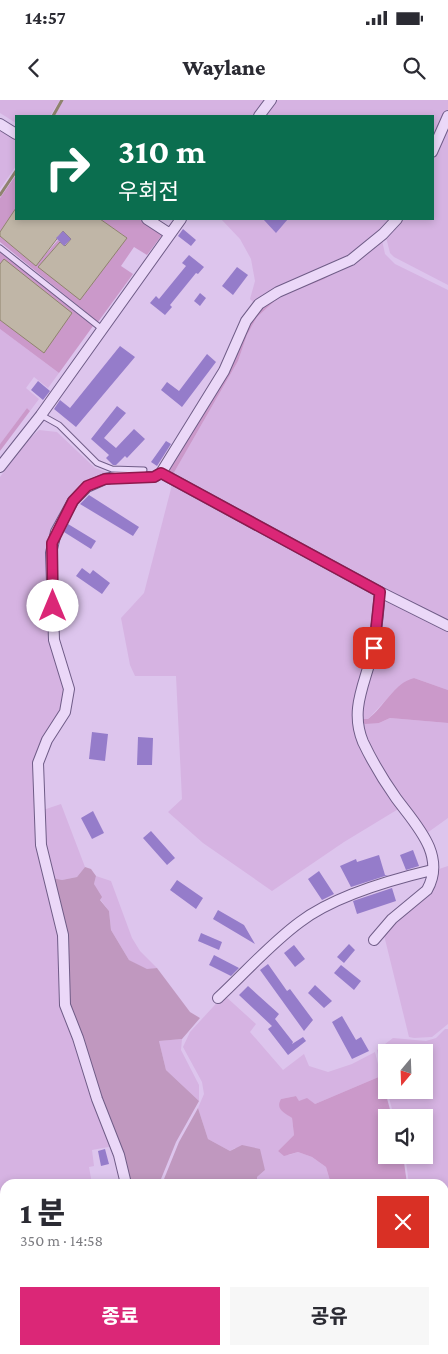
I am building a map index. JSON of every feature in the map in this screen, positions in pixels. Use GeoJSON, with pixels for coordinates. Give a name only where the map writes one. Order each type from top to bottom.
{"type":"FeatureCollection","features":[{"type":"Feature","properties":{"kind":"street"},"geometry":{"type":"LineString","coordinates":[[260,115],[271,100]]}},
{"type":"Feature","properties":{"kind":"street"},"geometry":{"type":"LineString","coordinates":[[434,148],[448,116]]}},
{"type":"Feature","properties":{"kind":"street"},"geometry":{"type":"LineString","coordinates":[[0,124],[15,133]]}},
{"type":"Feature","properties":{"kind":"street"},"geometry":{"type":"LineString","coordinates":[[149,220],[170,234]]}},
{"type":"Feature","properties":{"kind":"street"},"geometry":{"type":"LineString","coordinates":[[0,467],[41,415],[180,220]]}},
{"type":"Feature","properties":{"kind":"street"},"geometry":{"type":"LineString","coordinates":[[125,1179],[119,1155],[97,1099],[78,1038],[65,1006],[63,934],[41,845],[38,771],[41,750],[65,712],[69,689],[54,640],[51,553],[56,532],[73,501],[87,486],[105,479],[154,477],[161,473],[224,372],[246,320],[259,304],[278,292],[351,260],[384,234],[396,220]]}},
{"type":"Feature","properties":{"kind":"street"},"geometry":{"type":"LineString","coordinates":[[161,473],[380,592],[448,626]]}},
{"type":"Feature","properties":{"kind":"street"},"geometry":{"type":"LineString","coordinates":[[374,940],[392,919],[422,896],[430,884],[432,870],[432,856],[425,837],[378,769],[356,722],[356,710],[374,648],[380,592]]}},
{"type":"Feature","properties":{"kind":"street"},"geometry":{"type":"LineString","coordinates":[[218,998],[301,921],[339,901],[403,877],[432,870]]}},
{"type":"Feature","properties":{"kind":"lane"},"geometry":{"type":"LineString","coordinates":[[0,248],[102,330]]}},
{"type":"Feature","properties":{"kind":"lane"},"geometry":{"type":"LineString","coordinates":[[41,415],[58,425],[84,452],[104,467],[144,470]]}},
{"type":"Feature","properties":{"kind":"shaded area"},"geometry":{"type":"Polygon","coordinates":[[[0,100],[60,100],[51,115],[15,115],[15,122],[0,113],[0,100]]]}},
{"type":"Feature","properties":{"kind":"shaded area"},"geometry":{"type":"Polygon","coordinates":[[[64,100],[265,100],[253,115],[55,115],[64,100]]]}},
{"type":"Feature","properties":{"kind":"shaded area"},"geometry":{"type":"Polygon","coordinates":[[[276,100],[448,100],[448,109],[434,144],[434,115],[265,115],[276,100]]]}},
{"type":"Feature","properties":{"kind":"shaded area"},"geometry":{"type":"Polygon","coordinates":[[[448,124],[448,285],[394,257],[390,253],[386,237],[400,220],[434,220],[434,158],[448,124]]]}},
{"type":"Feature","properties":{"kind":"shaded area"},"geometry":{"type":"Polygon","coordinates":[[[0,128],[15,138],[15,167],[0,189],[0,128]]]}},
{"type":"Feature","properties":{"kind":"shaded area"},"geometry":{"type":"Polygon","coordinates":[[[15,176],[15,210],[0,232],[0,198],[15,176]]]}},
{"type":"Feature","properties":{"kind":"shaded area"},"geometry":{"type":"Polygon","coordinates":[[[15,210],[15,220],[101,220],[127,238],[80,300],[38,267],[60,242],[65,246],[71,239],[63,231],[36,266],[0,236],[0,232],[15,210]]]}},
{"type":"Feature","properties":{"kind":"shaded area"},"geometry":{"type":"Polygon","coordinates":[[[101,220],[140,220],[162,235],[147,255],[134,247],[121,266],[133,274],[98,322],[0,242],[0,236],[36,265],[58,240],[60,242],[38,267],[127,238],[101,220]]]}},
{"type":"Feature","properties":{"kind":"shaded area"},"geometry":{"type":"Polygon","coordinates":[[[222,220],[391,220],[353,255],[255,304],[250,299],[255,281],[251,259],[240,239],[222,220]]]}},
{"type":"Feature","properties":{"kind":"shaded area"},"geometry":{"type":"Polygon","coordinates":[[[382,240],[385,254],[395,264],[448,290],[448,624],[172,476],[238,361],[247,335],[257,317],[279,297],[341,271],[382,240]]]}},
{"type":"Feature","properties":{"kind":"shaded area"},"geometry":{"type":"Polygon","coordinates":[[[0,251],[93,326],[59,373],[0,329],[0,320],[44,352],[0,264],[0,251]]]}},
{"type":"Feature","properties":{"kind":"shaded area"},"geometry":{"type":"Polygon","coordinates":[[[364,255],[324,279],[280,297],[364,255]]]}},
{"type":"Feature","properties":{"kind":"shaded area"},"geometry":{"type":"Polygon","coordinates":[[[4,259],[72,313],[44,353],[0,320],[0,264],[4,259]]]}},
{"type":"Feature","properties":{"kind":"shaded area"},"geometry":{"type":"Polygon","coordinates":[[[279,297],[257,317],[247,335],[238,361],[172,476],[166,473],[248,323],[263,305],[279,297]]]}},
{"type":"Feature","properties":{"kind":"shaded area"},"geometry":{"type":"Polygon","coordinates":[[[0,329],[59,373],[48,388],[34,377],[26,388],[39,399],[30,411],[27,408],[0,444],[0,329]]]}},
{"type":"Feature","properties":{"kind":"shaded area"},"geometry":{"type":"Polygon","coordinates":[[[27,408],[30,411],[0,451],[0,444],[27,408]]]}},
{"type":"Feature","properties":{"kind":"shaded area"},"geometry":{"type":"Polygon","coordinates":[[[39,430],[57,432],[95,468],[109,473],[99,478],[53,532],[51,593],[67,691],[36,782],[58,926],[61,1006],[114,1146],[92,1150],[94,1166],[89,1167],[91,1179],[0,1179],[0,477],[25,443],[39,430]]]}},
{"type":"Feature","properties":{"kind":"shaded area"},"geometry":{"type":"Polygon","coordinates":[[[173,481],[377,596],[375,622],[354,723],[400,808],[344,842],[272,891],[203,843],[168,812],[182,799],[176,676],[135,676],[130,665],[121,618],[144,593],[173,481]]]}},
{"type":"Feature","properties":{"kind":"shaded area"},"geometry":{"type":"Polygon","coordinates":[[[382,595],[448,628],[448,690],[414,678],[397,688],[368,719],[359,719],[382,595]]]}},
{"type":"Feature","properties":{"kind":"shaded area"},"geometry":{"type":"Polygon","coordinates":[[[414,678],[448,690],[448,723],[390,718],[379,723],[365,724],[359,719],[368,719],[395,690],[414,678]]]}},
{"type":"Feature","properties":{"kind":"shaded area"},"geometry":{"type":"Polygon","coordinates":[[[390,718],[448,723],[448,818],[427,833],[399,798],[368,744],[362,722],[379,723],[390,718]]]}},
{"type":"Feature","properties":{"kind":"shaded area"},"geometry":{"type":"Polygon","coordinates":[[[61,804],[85,867],[77,877],[62,880],[52,878],[44,845],[43,810],[61,804]]]}},
{"type":"Feature","properties":{"kind":"shaded area"},"geometry":{"type":"Polygon","coordinates":[[[448,866],[448,1024],[432,1037],[409,1037],[383,931],[416,903],[433,871],[448,866]]]}},
{"type":"Feature","properties":{"kind":"shaded area"},"geometry":{"type":"Polygon","coordinates":[[[85,867],[91,869],[96,876],[94,884],[102,897],[100,900],[109,911],[111,930],[129,960],[147,969],[157,968],[190,1012],[200,1018],[182,1039],[159,1041],[166,1070],[199,1101],[176,1142],[161,1179],[127,1179],[69,1009],[52,878],[62,880],[77,877],[85,867]]]}},
{"type":"Feature","properties":{"kind":"shaded area"},"geometry":{"type":"Polygon","coordinates":[[[96,876],[111,881],[132,938],[140,951],[157,968],[147,970],[129,960],[111,930],[109,911],[100,899],[94,884],[96,876]]]}},
{"type":"Feature","properties":{"kind":"shaded area"},"geometry":{"type":"Polygon","coordinates":[[[224,995],[256,1024],[250,1032],[283,1070],[304,1054],[309,1066],[328,1072],[352,1064],[375,1052],[378,1064],[378,1077],[315,1104],[299,1102],[296,1096],[281,1099],[288,1115],[292,1118],[294,1135],[278,1151],[289,1155],[298,1152],[312,1157],[326,1167],[330,1179],[257,1179],[265,1170],[262,1162],[235,1148],[230,1151],[208,1139],[198,1108],[204,1094],[202,1082],[183,1047],[190,1032],[224,995]]]}},
{"type":"Feature","properties":{"kind":"shaded area"},"geometry":{"type":"Polygon","coordinates":[[[445,1029],[448,1029],[448,1179],[408,1179],[406,1164],[433,1164],[433,1109],[392,1109],[389,1099],[433,1099],[433,1044],[385,1044],[393,1038],[426,1041],[436,1038],[445,1029]]]}},
{"type":"Feature","properties":{"kind":"shaded area"},"geometry":{"type":"Polygon","coordinates":[[[182,1039],[181,1050],[199,1085],[199,1101],[166,1070],[159,1041],[182,1039]]]}},
{"type":"Feature","properties":{"kind":"shaded area"},"geometry":{"type":"Polygon","coordinates":[[[378,1077],[378,1099],[387,1099],[390,1109],[378,1109],[378,1164],[404,1164],[406,1179],[330,1179],[326,1167],[312,1157],[298,1152],[284,1156],[278,1151],[294,1135],[292,1118],[280,1109],[279,1103],[281,1099],[296,1096],[299,1101],[307,1098],[315,1104],[378,1077]]]}},
{"type":"Feature","properties":{"kind":"shaded area"},"geometry":{"type":"Polygon","coordinates":[[[198,1108],[208,1139],[230,1151],[242,1145],[260,1149],[265,1170],[257,1179],[164,1179],[179,1142],[198,1108]]]}},
{"type":"Feature","properties":{"kind":"building"},"geometry":{"type":"Polygon","coordinates":[[[264,220],[287,220],[276,233],[264,220]]]}},
{"type":"Feature","properties":{"kind":"building"},"geometry":{"type":"Polygon","coordinates":[[[183,229],[196,240],[191,246],[178,236],[183,229]]]}},
{"type":"Feature","properties":{"kind":"building"},"geometry":{"type":"Polygon","coordinates":[[[63,231],[71,239],[64,246],[56,238],[63,231]]]}},
{"type":"Feature","properties":{"kind":"building"},"geometry":{"type":"Polygon","coordinates":[[[189,255],[204,267],[198,274],[196,273],[170,305],[172,307],[165,315],[150,303],[156,296],[159,299],[186,266],[182,263],[189,255]]]}},
{"type":"Feature","properties":{"kind":"building"},"geometry":{"type":"Polygon","coordinates":[[[237,267],[248,275],[233,295],[222,286],[237,267]]]}},
{"type":"Feature","properties":{"kind":"building"},"geometry":{"type":"Polygon","coordinates":[[[200,293],[206,298],[200,306],[194,301],[200,293]]]}},
{"type":"Feature","properties":{"kind":"building"},"geometry":{"type":"Polygon","coordinates":[[[120,346],[135,357],[76,427],[54,409],[60,400],[70,408],[120,346]]]}},
{"type":"Feature","properties":{"kind":"building"},"geometry":{"type":"Polygon","coordinates":[[[207,354],[216,362],[182,407],[161,390],[167,382],[179,391],[207,354]]]}},
{"type":"Feature","properties":{"kind":"building"},"geometry":{"type":"Polygon","coordinates":[[[38,381],[50,391],[43,400],[31,390],[38,381]]]}},
{"type":"Feature","properties":{"kind":"building"},"geometry":{"type":"Polygon","coordinates":[[[117,406],[126,413],[104,438],[116,448],[134,429],[145,439],[127,458],[125,456],[116,465],[113,465],[106,458],[109,455],[91,439],[117,406]]]}},
{"type":"Feature","properties":{"kind":"building"},"geometry":{"type":"Polygon","coordinates":[[[166,441],[171,444],[157,466],[151,462],[166,441]]]}},
{"type":"Feature","properties":{"kind":"building"},"geometry":{"type":"Polygon","coordinates":[[[89,495],[139,527],[133,536],[80,504],[89,495]]]}},
{"type":"Feature","properties":{"kind":"building"},"geometry":{"type":"Polygon","coordinates":[[[68,524],[96,541],[91,549],[64,532],[68,524]]]}},
{"type":"Feature","properties":{"kind":"building"},"geometry":{"type":"Polygon","coordinates":[[[82,568],[90,574],[93,570],[110,583],[102,594],[76,576],[82,568]]]}},
{"type":"Feature","properties":{"kind":"building"},"geometry":{"type":"Polygon","coordinates":[[[92,732],[108,734],[105,761],[89,759],[92,732]]]}},
{"type":"Feature","properties":{"kind":"building"},"geometry":{"type":"Polygon","coordinates":[[[138,737],[153,738],[152,765],[137,765],[138,737]]]}},
{"type":"Feature","properties":{"kind":"building"},"geometry":{"type":"Polygon","coordinates":[[[93,811],[104,833],[92,839],[81,818],[93,811]]]}},
{"type":"Feature","properties":{"kind":"building"},"geometry":{"type":"Polygon","coordinates":[[[151,831],[175,858],[167,865],[143,838],[151,831]]]}},
{"type":"Feature","properties":{"kind":"building"},"geometry":{"type":"Polygon","coordinates":[[[413,850],[419,866],[406,870],[400,855],[413,850]]]}},
{"type":"Feature","properties":{"kind":"building"},"geometry":{"type":"Polygon","coordinates":[[[379,855],[385,875],[388,875],[351,887],[340,866],[356,859],[357,862],[379,855]]]}},
{"type":"Feature","properties":{"kind":"building"},"geometry":{"type":"Polygon","coordinates":[[[319,871],[334,894],[322,900],[308,879],[319,871]]]}},
{"type":"Feature","properties":{"kind":"building"},"geometry":{"type":"Polygon","coordinates":[[[177,880],[203,898],[196,909],[170,890],[177,880]]]}},
{"type":"Feature","properties":{"kind":"building"},"geometry":{"type":"Polygon","coordinates":[[[392,888],[396,901],[357,914],[353,901],[392,888]]]}},
{"type":"Feature","properties":{"kind":"building"},"geometry":{"type":"Polygon","coordinates":[[[218,910],[244,925],[255,944],[213,919],[218,910]]]}},
{"type":"Feature","properties":{"kind":"building"},"geometry":{"type":"Polygon","coordinates":[[[201,933],[222,942],[219,950],[198,941],[201,933]]]}},
{"type":"Feature","properties":{"kind":"building"},"geometry":{"type":"Polygon","coordinates":[[[349,944],[355,950],[344,963],[337,957],[349,944]]]}},
{"type":"Feature","properties":{"kind":"building"},"geometry":{"type":"Polygon","coordinates":[[[294,945],[305,959],[295,967],[284,953],[294,945]]]}},
{"type":"Feature","properties":{"kind":"building"},"geometry":{"type":"Polygon","coordinates":[[[214,955],[239,968],[231,976],[209,965],[214,955]]]}},
{"type":"Feature","properties":{"kind":"building"},"geometry":{"type":"Polygon","coordinates":[[[268,964],[287,991],[290,989],[313,1020],[304,1031],[260,970],[268,964]]]}},
{"type":"Feature","properties":{"kind":"building"},"geometry":{"type":"Polygon","coordinates":[[[341,965],[361,981],[354,990],[334,973],[341,965]]]}},
{"type":"Feature","properties":{"kind":"building"},"geometry":{"type":"Polygon","coordinates":[[[315,985],[332,1001],[324,1008],[308,993],[315,985]]]}},
{"type":"Feature","properties":{"kind":"building"},"geometry":{"type":"Polygon","coordinates":[[[248,986],[279,1014],[275,1019],[293,1042],[292,1044],[303,1037],[306,1041],[288,1055],[268,1029],[272,1026],[239,995],[248,986]]]}},
{"type":"Feature","properties":{"kind":"building"},"geometry":{"type":"Polygon","coordinates":[[[342,1016],[356,1040],[361,1037],[369,1051],[352,1059],[332,1022],[342,1016]]]}},
{"type":"Feature","properties":{"kind":"building"},"geometry":{"type":"Polygon","coordinates":[[[105,1149],[109,1164],[101,1166],[98,1151],[105,1149]]]}},
{"type":"Feature","properties":{"kind":"waterway"},"geometry":{"type":"LineString","coordinates":[[54,115],[62,100]]}},
{"type":"Feature","properties":{"kind":"waterway"},"geometry":{"type":"LineString","coordinates":[[0,195],[15,172]]}},
{"type":"Feature","properties":{"kind":"route"},"geometry":{"type":"LineString","coordinates":[[53,606],[52,543],[73,501],[80,492],[87,486],[105,479],[116,477],[145,478],[154,477],[161,473],[380,592],[374,648]]}}]}
